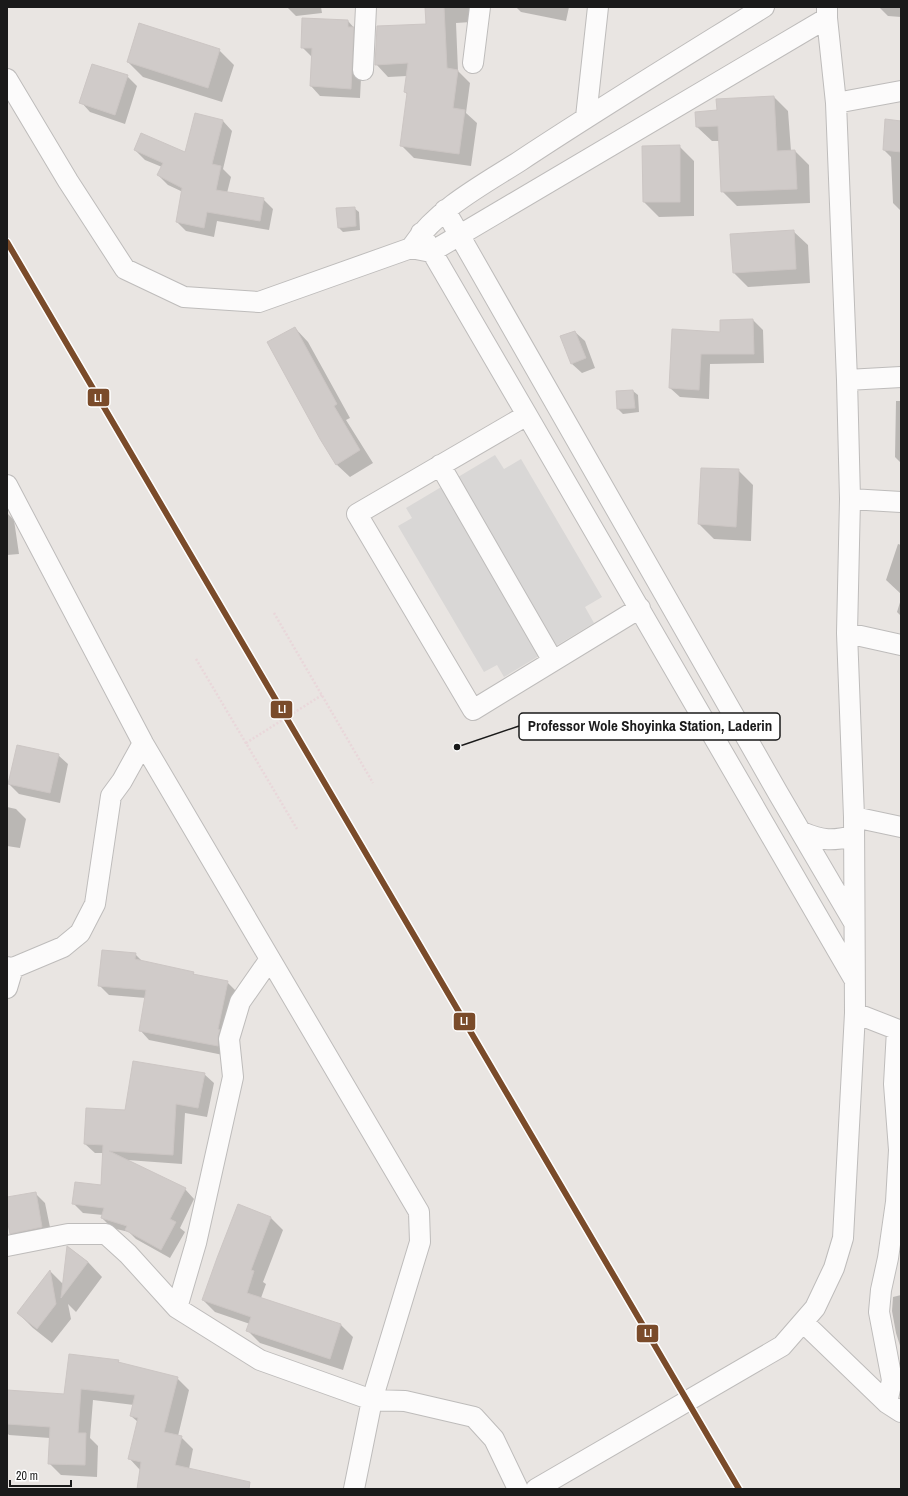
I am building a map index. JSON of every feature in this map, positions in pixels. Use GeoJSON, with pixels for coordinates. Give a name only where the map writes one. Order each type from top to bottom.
{"type":"FeatureCollection","features":[{"type":"Feature","properties":{"kind":"street"},"geometry":{"type":"LineString","coordinates":[[363,70],[366,7]]}},
{"type":"Feature","properties":{"kind":"street"},"geometry":{"type":"LineString","coordinates":[[473,63],[480,7]]}},
{"type":"Feature","properties":{"kind":"street"},"geometry":{"type":"LineString","coordinates":[[586,117],[598,7]]}},
{"type":"Feature","properties":{"kind":"street"},"geometry":{"type":"LineString","coordinates":[[7,79],[68,181],[125,269],[184,297],[259,302],[416,241],[445,210],[586,117],[764,7]]}},
{"type":"Feature","properties":{"kind":"street"},"geometry":{"type":"LineString","coordinates":[[431,252],[827,13],[836,103],[847,380],[850,499],[847,633],[854,826],[855,1013],[843,1238],[834,1268],[815,1308],[804,1323],[782,1346],[536,1489]]}},
{"type":"Feature","properties":{"kind":"street"},"geometry":{"type":"LineString","coordinates":[[836,103],[901,91]]}},
{"type":"Feature","properties":{"kind":"street"},"geometry":{"type":"LineString","coordinates":[[445,210],[778,793],[854,923]]}},
{"type":"Feature","properties":{"kind":"street"},"geometry":{"type":"LineString","coordinates":[[416,241],[431,252],[640,608],[855,980]]}},
{"type":"Feature","properties":{"kind":"street"},"geometry":{"type":"LineString","coordinates":[[847,380],[901,377]]}},
{"type":"Feature","properties":{"kind":"street"},"geometry":{"type":"LineString","coordinates":[[527,415],[358,514],[473,710],[640,608]]}},
{"type":"Feature","properties":{"kind":"street"},"geometry":{"type":"LineString","coordinates":[[440,465],[553,661]]}},
{"type":"Feature","properties":{"kind":"street"},"geometry":{"type":"LineString","coordinates":[[7,485],[143,743],[419,1212],[420,1242],[372,1400],[354,1489]]}},
{"type":"Feature","properties":{"kind":"street"},"geometry":{"type":"LineString","coordinates":[[850,499],[901,502]]}},
{"type":"Feature","properties":{"kind":"street"},"geometry":{"type":"LineString","coordinates":[[847,633],[901,645]]}},
{"type":"Feature","properties":{"kind":"street"},"geometry":{"type":"LineString","coordinates":[[7,988],[10,968],[63,947],[80,933],[95,904],[111,796],[122,781],[143,743]]}},
{"type":"Feature","properties":{"kind":"street"},"geometry":{"type":"LineString","coordinates":[[755,807],[778,793]]}},
{"type":"Feature","properties":{"kind":"street"},"geometry":{"type":"LineString","coordinates":[[802,832],[815,838],[828,840],[854,826],[901,827]]}},
{"type":"Feature","properties":{"kind":"street"},"geometry":{"type":"LineString","coordinates":[[177,1308],[196,1243],[233,1077],[229,1039],[240,1002],[270,959]]}},
{"type":"Feature","properties":{"kind":"street"},"geometry":{"type":"LineString","coordinates":[[855,1013],[899,1030],[894,1084],[899,1150],[896,1202],[888,1258],[881,1290],[879,1312],[892,1380],[894,1407]]}},
{"type":"Feature","properties":{"kind":"street"},"geometry":{"type":"LineString","coordinates":[[7,1246],[68,1234],[106,1234],[128,1254],[177,1308],[260,1360],[372,1400],[405,1401],[474,1417],[494,1439],[518,1489]]}},
{"type":"Feature","properties":{"kind":"street"},"geometry":{"type":"LineString","coordinates":[[804,1323],[894,1407]]}},
{"type":"Feature","properties":{"kind":"path"},"geometry":{"type":"LineString","coordinates":[[274,613],[373,783]]}},
{"type":"Feature","properties":{"kind":"path"},"geometry":{"type":"LineString","coordinates":[[196,658],[297,829]]}},
{"type":"Feature","properties":{"kind":"path"},"geometry":{"type":"LineString","coordinates":[[246,743],[322,695]]}},
{"type":"Feature","properties":{"kind":"shaded area"},"geometry":{"type":"Polygon","coordinates":[[[495,455],[504,469],[521,459],[602,597],[585,607],[594,623],[504,677],[497,665],[484,672],[398,526],[412,518],[406,508],[495,455]]]}},
{"type":"Feature","properties":{"kind":"building"},"geometry":{"type":"Polygon","coordinates":[[[425,7],[444,7],[447,68],[458,70],[453,108],[465,110],[459,154],[400,146],[407,93],[404,92],[408,63],[375,65],[377,26],[426,24],[425,7]]]}},
{"type":"Feature","properties":{"kind":"building"},"geometry":{"type":"Polygon","coordinates":[[[302,18],[348,20],[348,27],[354,27],[351,89],[310,86],[312,48],[301,48],[302,18]]]}},
{"type":"Feature","properties":{"kind":"building"},"geometry":{"type":"Polygon","coordinates":[[[139,23],[220,49],[208,88],[127,62],[139,23]]]}},
{"type":"Feature","properties":{"kind":"building"},"geometry":{"type":"Polygon","coordinates":[[[92,64],[128,75],[115,115],[79,103],[92,64]]]}},
{"type":"Feature","properties":{"kind":"building"},"geometry":{"type":"Polygon","coordinates":[[[774,96],[777,151],[795,150],[797,189],[721,192],[718,126],[696,127],[695,112],[717,110],[716,99],[774,96]]]}},
{"type":"Feature","properties":{"kind":"building"},"geometry":{"type":"Polygon","coordinates":[[[195,113],[223,120],[212,164],[221,166],[216,190],[264,198],[260,221],[207,212],[204,228],[176,222],[182,188],[157,175],[163,163],[134,150],[141,133],[185,152],[195,113]]]}},
{"type":"Feature","properties":{"kind":"building"},"geometry":{"type":"Polygon","coordinates":[[[885,119],[901,121],[901,152],[883,150],[885,119]]]}},
{"type":"Feature","properties":{"kind":"building"},"geometry":{"type":"Polygon","coordinates":[[[680,145],[680,202],[643,202],[642,146],[680,145]]]}},
{"type":"Feature","properties":{"kind":"building"},"geometry":{"type":"Polygon","coordinates":[[[355,207],[356,226],[338,228],[336,208],[355,207]]]}},
{"type":"Feature","properties":{"kind":"building"},"geometry":{"type":"Polygon","coordinates":[[[794,230],[796,269],[733,273],[730,234],[794,230]]]}},
{"type":"Feature","properties":{"kind":"building"},"geometry":{"type":"Polygon","coordinates":[[[753,319],[754,354],[701,354],[699,390],[669,388],[672,329],[720,332],[720,320],[753,319]]]}},
{"type":"Feature","properties":{"kind":"building"},"geometry":{"type":"Polygon","coordinates":[[[295,327],[337,404],[334,406],[360,450],[336,465],[320,439],[267,342],[295,327]]]}},
{"type":"Feature","properties":{"kind":"building"},"geometry":{"type":"Polygon","coordinates":[[[575,331],[586,358],[571,364],[560,336],[575,331]]]}},
{"type":"Feature","properties":{"kind":"building"},"geometry":{"type":"Polygon","coordinates":[[[633,390],[635,408],[617,409],[616,391],[633,390]]]}},
{"type":"Feature","properties":{"kind":"building"},"geometry":{"type":"Polygon","coordinates":[[[701,468],[739,469],[736,527],[698,524],[701,468]]]}},
{"type":"Feature","properties":{"kind":"building"},"geometry":{"type":"Polygon","coordinates":[[[17,745],[59,754],[50,793],[8,784],[17,745]]]}},
{"type":"Feature","properties":{"kind":"building"},"geometry":{"type":"Polygon","coordinates":[[[102,950],[136,953],[135,959],[194,972],[193,974],[228,981],[218,1029],[220,1030],[218,1036],[218,1046],[139,1031],[146,990],[98,986],[102,950]]]}},
{"type":"Feature","properties":{"kind":"building"},"geometry":{"type":"Polygon","coordinates":[[[133,1061],[205,1073],[198,1108],[176,1104],[173,1155],[109,1151],[186,1188],[170,1219],[176,1222],[161,1250],[125,1230],[127,1226],[101,1218],[104,1208],[72,1204],[75,1182],[101,1185],[103,1145],[84,1144],[86,1108],[125,1110],[133,1061]]]}},
{"type":"Feature","properties":{"kind":"building"},"geometry":{"type":"Polygon","coordinates":[[[36,1192],[42,1227],[10,1234],[7,1219],[7,1197],[36,1192]]]}},
{"type":"Feature","properties":{"kind":"building"},"geometry":{"type":"Polygon","coordinates":[[[238,1204],[271,1217],[251,1270],[254,1271],[247,1293],[341,1324],[330,1359],[246,1331],[251,1317],[202,1300],[238,1204]]]}},
{"type":"Feature","properties":{"kind":"building"},"geometry":{"type":"Polygon","coordinates":[[[67,1246],[88,1262],[61,1298],[67,1246]]]}},
{"type":"Feature","properties":{"kind":"building"},"geometry":{"type":"Polygon","coordinates":[[[50,1270],[56,1304],[37,1329],[17,1313],[50,1270]]]}},
{"type":"Feature","properties":{"kind":"building"},"geometry":{"type":"Polygon","coordinates":[[[69,1354],[119,1360],[118,1362],[178,1377],[164,1432],[182,1436],[175,1465],[250,1482],[249,1489],[137,1489],[141,1462],[128,1459],[138,1418],[130,1416],[135,1395],[81,1389],[78,1433],[86,1433],[85,1465],[48,1464],[50,1427],[7,1424],[7,1390],[64,1394],[69,1354]]]}},
{"type":"Feature","properties":{"kind":"transit line","name":"LI"},"geometry":{"type":"LineString","coordinates":[[7,242],[739,1489]]}},
{"type":"Feature","properties":{"kind":"place","name":"Professor Wole Shoyinka Station, Laderin"},"geometry":{"type":"Point","coordinates":[457,747]}}]}
